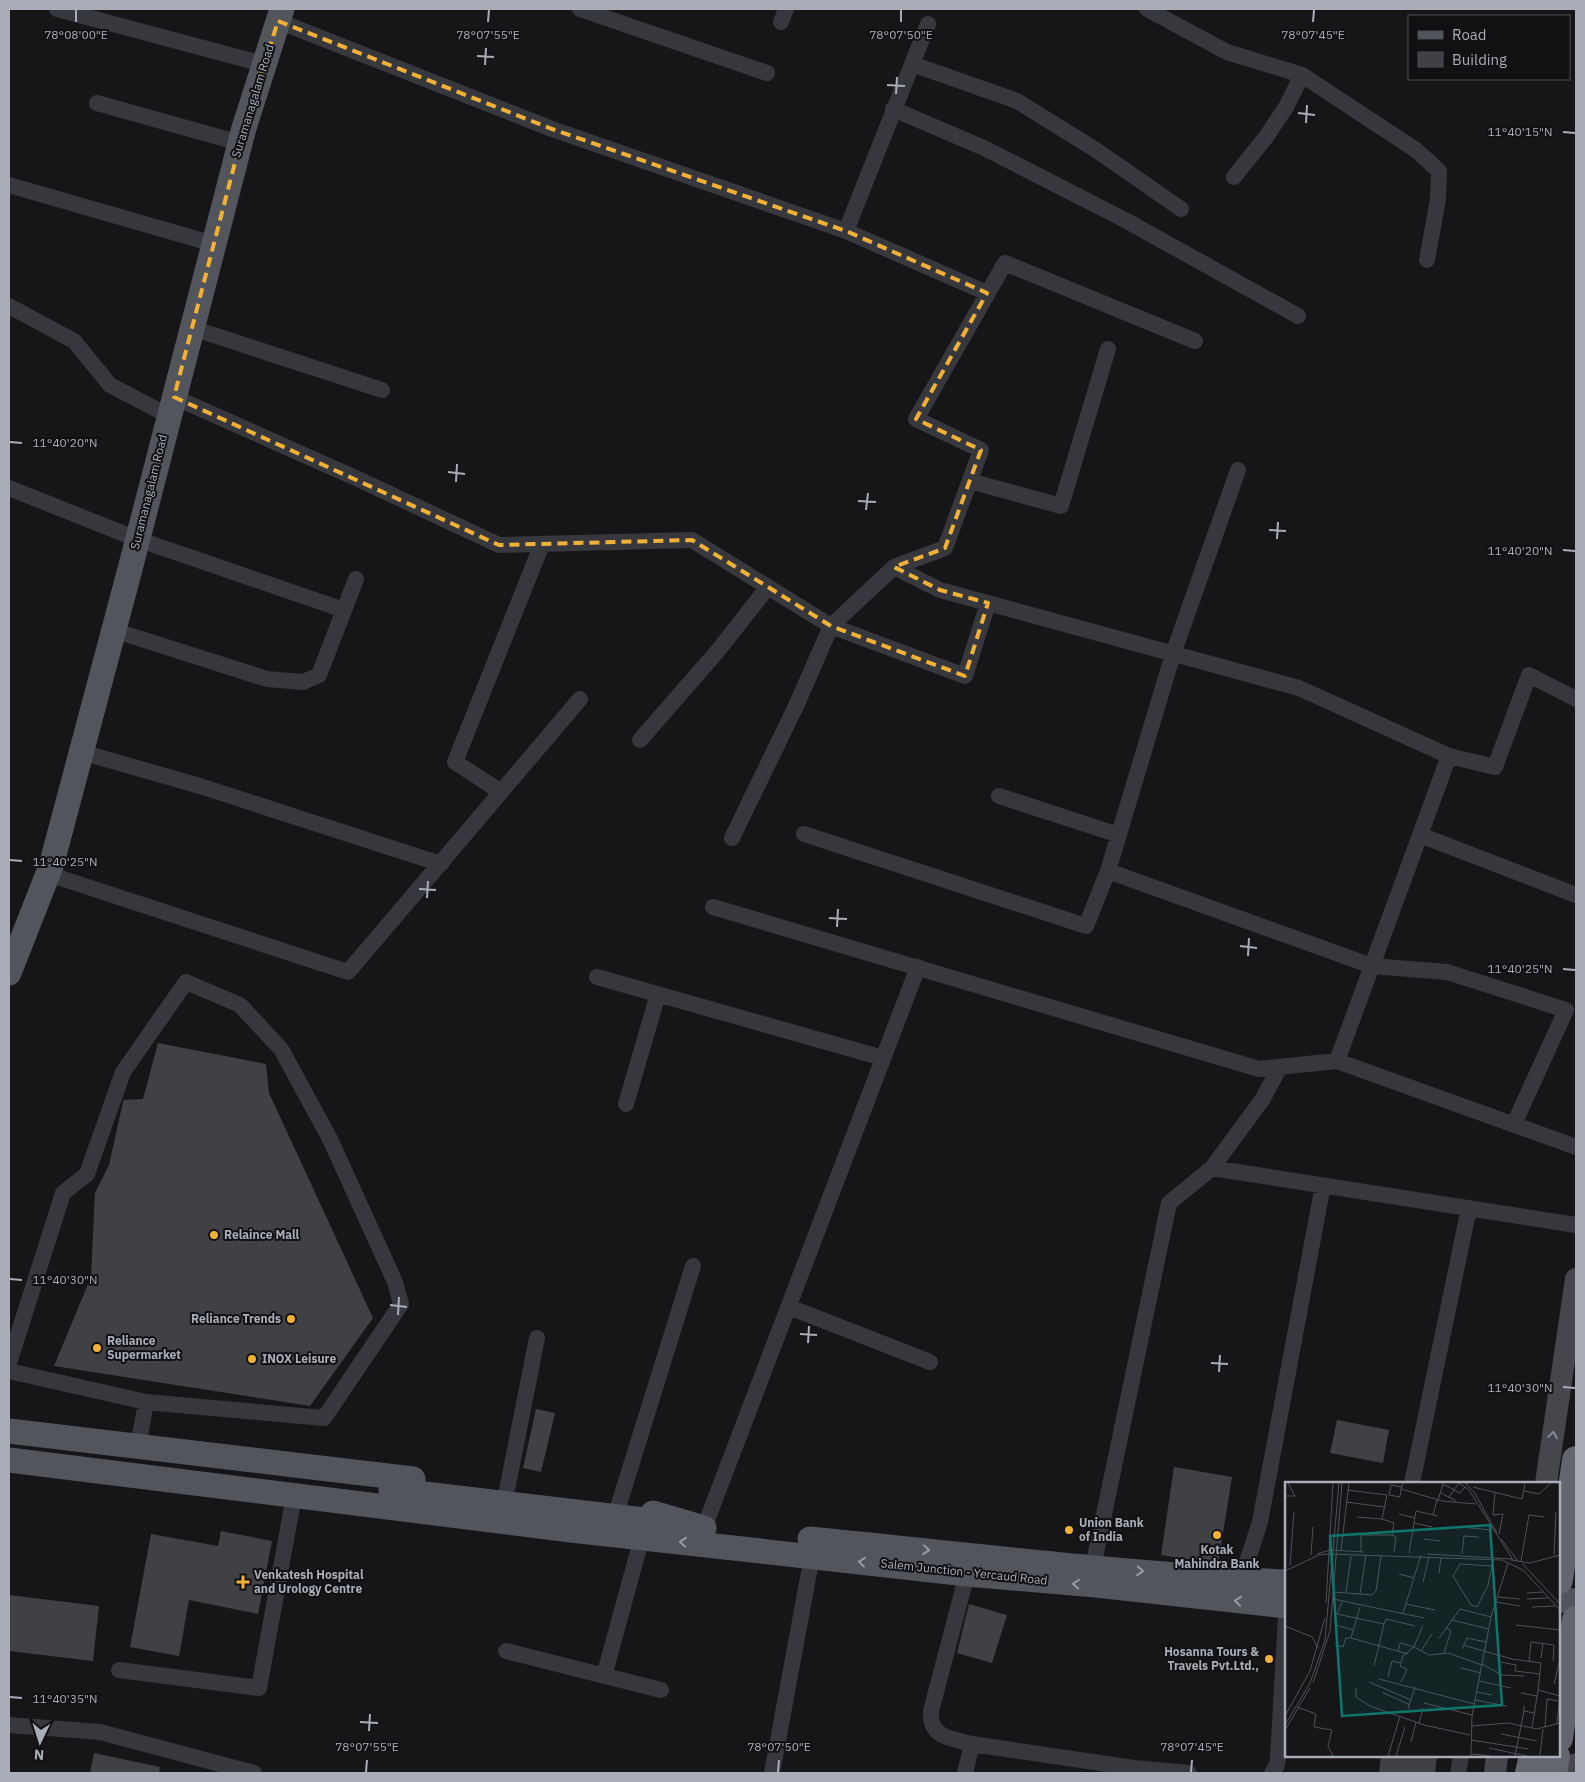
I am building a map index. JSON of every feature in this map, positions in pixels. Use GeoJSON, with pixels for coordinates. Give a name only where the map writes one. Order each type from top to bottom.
{"type":"FeatureCollection","features":[{"type":"Feature","properties":{"kind":"highway"},"geometry":{"type":"LineString","coordinates":[[1560,1573],[1576,1460]]}},
{"type":"Feature","properties":{"kind":"highway"},"geometry":{"type":"LineString","coordinates":[[1560,1731],[1576,1620]]}},
{"type":"Feature","properties":{"kind":"highway"},"geometry":{"type":"LineString","coordinates":[[1529,1773],[1532,1757]]}},
{"type":"Feature","properties":{"kind":"highway"},"geometry":{"type":"LineString","coordinates":[[1553,1773],[1556,1757]]}},
{"type":"Feature","properties":{"kind":"main road","name":"Suramanagalam Road"},"geometry":{"type":"LineString","coordinates":[[9,973],[48,874],[240,143],[263,64],[280,15]]}},
{"type":"Feature","properties":{"kind":"main road"},"geometry":{"type":"LineString","coordinates":[[9,1431],[138,1448],[619,1504],[704,1528]]}},
{"type":"Feature","properties":{"kind":"main road"},"geometry":{"type":"LineString","coordinates":[[9,1442],[285,1478],[571,1520],[642,1537]]}},
{"type":"Feature","properties":{"kind":"main road"},"geometry":{"type":"LineString","coordinates":[[9,1460],[571,1520],[704,1528],[1093,1567],[1285,1582]]}},
{"type":"Feature","properties":{"kind":"main road"},"geometry":{"type":"LineString","coordinates":[[9,1472],[570,1541],[642,1537]]}},
{"type":"Feature","properties":{"kind":"main road","name":"Salem Junction - Yercaud Road"},"geometry":{"type":"LineString","coordinates":[[642,1537],[967,1574],[1096,1585],[1285,1606]]}},
{"type":"Feature","properties":{"kind":"main road"},"geometry":{"type":"LineString","coordinates":[[1560,1600],[1576,1601]]}},
{"type":"Feature","properties":{"kind":"main road"},"geometry":{"type":"LineString","coordinates":[[1560,1640],[1576,1641]]}},
{"type":"Feature","properties":{"kind":"street"},"geometry":{"type":"LineString","coordinates":[[57,9],[263,64]]}},
{"type":"Feature","properties":{"kind":"street"},"geometry":{"type":"LineString","coordinates":[[580,9],[767,74]]}},
{"type":"Feature","properties":{"kind":"street"},"geometry":{"type":"LineString","coordinates":[[1147,9],[1227,52],[1302,75],[1416,150],[1438,171],[1438,199],[1427,260]]}},
{"type":"Feature","properties":{"kind":"street"},"geometry":{"type":"LineString","coordinates":[[280,15],[552,129],[846,231],[987,292]]}},
{"type":"Feature","properties":{"kind":"street"},"geometry":{"type":"LineString","coordinates":[[846,231],[928,24]]}},
{"type":"Feature","properties":{"kind":"street"},"geometry":{"type":"LineString","coordinates":[[912,64],[1017,101],[1096,150],[1181,209]]}},
{"type":"Feature","properties":{"kind":"street"},"geometry":{"type":"LineString","coordinates":[[1234,177],[1266,137],[1286,107],[1302,75]]}},
{"type":"Feature","properties":{"kind":"street"},"geometry":{"type":"LineString","coordinates":[[97,102],[240,143]]}},
{"type":"Feature","properties":{"kind":"street"},"geometry":{"type":"LineString","coordinates":[[893,109],[984,148],[1125,220],[1298,316]]}},
{"type":"Feature","properties":{"kind":"street"},"geometry":{"type":"LineString","coordinates":[[9,185],[214,244]]}},
{"type":"Feature","properties":{"kind":"street"},"geometry":{"type":"LineString","coordinates":[[732,838],[796,706],[831,626],[894,567],[945,548],[981,450],[916,419],[1005,263],[1195,341]]}},
{"type":"Feature","properties":{"kind":"street"},"geometry":{"type":"LineString","coordinates":[[9,306],[74,341],[110,384],[358,479],[498,545],[692,540],[831,626],[965,676],[988,603]]}},
{"type":"Feature","properties":{"kind":"street"},"geometry":{"type":"LineString","coordinates":[[192,328],[382,390]]}},
{"type":"Feature","properties":{"kind":"street"},"geometry":{"type":"LineString","coordinates":[[970,481],[1060,506],[1108,349]]}},
{"type":"Feature","properties":{"kind":"street"},"geometry":{"type":"LineString","coordinates":[[804,834],[1086,926],[1108,871],[1173,654],[1238,470]]}},
{"type":"Feature","properties":{"kind":"street"},"geometry":{"type":"LineString","coordinates":[[9,488],[137,539],[344,610]]}},
{"type":"Feature","properties":{"kind":"street"},"geometry":{"type":"LineString","coordinates":[[500,792],[455,762],[542,544]]}},
{"type":"Feature","properties":{"kind":"street"},"geometry":{"type":"LineString","coordinates":[[894,567],[940,590],[1299,688],[1449,756],[1496,767],[1529,675],[1576,699]]}},
{"type":"Feature","properties":{"kind":"street"},"geometry":{"type":"LineString","coordinates":[[113,630],[267,679],[303,682],[319,676],[356,579]]}},
{"type":"Feature","properties":{"kind":"street"},"geometry":{"type":"LineString","coordinates":[[640,740],[716,653],[768,587]]}},
{"type":"Feature","properties":{"kind":"street"},"geometry":{"type":"LineString","coordinates":[[48,874],[348,972],[580,699]]}},
{"type":"Feature","properties":{"kind":"street"},"geometry":{"type":"LineString","coordinates":[[81,752],[200,786],[441,864]]}},
{"type":"Feature","properties":{"kind":"street"},"geometry":{"type":"LineString","coordinates":[[1337,1061],[1449,756]]}},
{"type":"Feature","properties":{"kind":"street"},"geometry":{"type":"LineString","coordinates":[[999,796],[1119,835]]}},
{"type":"Feature","properties":{"kind":"street"},"geometry":{"type":"LineString","coordinates":[[1420,835],[1576,895]]}},
{"type":"Feature","properties":{"kind":"street"},"geometry":{"type":"LineString","coordinates":[[1108,871],[1372,966],[1447,972],[1566,1010],[1514,1124]]}},
{"type":"Feature","properties":{"kind":"street"},"geometry":{"type":"LineString","coordinates":[[713,907],[1259,1069],[1337,1061],[1576,1146]]}},
{"type":"Feature","properties":{"kind":"street"},"geometry":{"type":"LineString","coordinates":[[704,1528],[918,967]]}},
{"type":"Feature","properties":{"kind":"street"},"geometry":{"type":"LineString","coordinates":[[597,977],[883,1058]]}},
{"type":"Feature","properties":{"kind":"street"},"geometry":{"type":"LineString","coordinates":[[9,1363],[63,1193],[87,1174],[123,1072],[186,982],[240,1005],[281,1048],[330,1139],[395,1282],[401,1304],[324,1418],[146,1402],[9,1371]]}},
{"type":"Feature","properties":{"kind":"street"},"geometry":{"type":"LineString","coordinates":[[626,1104],[658,994]]}},
{"type":"Feature","properties":{"kind":"street"},"geometry":{"type":"LineString","coordinates":[[1093,1567],[1169,1204],[1212,1168],[1262,1100],[1280,1067]]}},
{"type":"Feature","properties":{"kind":"street"},"geometry":{"type":"LineString","coordinates":[[1212,1168],[1576,1225]]}},
{"type":"Feature","properties":{"kind":"street"},"geometry":{"type":"LineString","coordinates":[[1241,1580],[1260,1522],[1322,1185]]}},
{"type":"Feature","properties":{"kind":"street"},"geometry":{"type":"LineString","coordinates":[[1412,1482],[1469,1208]]}},
{"type":"Feature","properties":{"kind":"street"},"geometry":{"type":"LineString","coordinates":[[619,1504],[693,1266]]}},
{"type":"Feature","properties":{"kind":"street"},"geometry":{"type":"LineString","coordinates":[[1546,1482],[1576,1279]]}},
{"type":"Feature","properties":{"kind":"street"},"geometry":{"type":"LineString","coordinates":[[789,1307],[930,1362]]}},
{"type":"Feature","properties":{"kind":"street"},"geometry":{"type":"LineString","coordinates":[[507,1490],[537,1338]]}},
{"type":"Feature","properties":{"kind":"street"},"geometry":{"type":"LineString","coordinates":[[138,1448],[146,1402]]}},
{"type":"Feature","properties":{"kind":"street"},"geometry":{"type":"LineString","coordinates":[[119,1670],[259,1688],[292,1507]]}},
{"type":"Feature","properties":{"kind":"street"},"geometry":{"type":"LineString","coordinates":[[604,1676],[642,1537]]}},
{"type":"Feature","properties":{"kind":"street"},"geometry":{"type":"LineString","coordinates":[[772,1773],[812,1556]]}},
{"type":"Feature","properties":{"kind":"street"},"geometry":{"type":"LineString","coordinates":[[967,1574],[931,1711],[930,1720],[934,1730],[943,1735],[972,1744],[1151,1771],[1189,1773]]}},
{"type":"Feature","properties":{"kind":"street"},"geometry":{"type":"LineString","coordinates":[[1272,1773],[1278,1765],[1285,1634]]}},
{"type":"Feature","properties":{"kind":"street"},"geometry":{"type":"LineString","coordinates":[[506,1651],[661,1690]]}},
{"type":"Feature","properties":{"kind":"street"},"geometry":{"type":"LineString","coordinates":[[9,1725],[100,1732],[254,1773]]}},
{"type":"Feature","properties":{"kind":"street"},"geometry":{"type":"LineString","coordinates":[[965,1773],[972,1744]]}},
{"type":"Feature","properties":{"kind":"street"},"geometry":{"type":"LineString","coordinates":[[1458,1773],[1461,1757]]}},
{"type":"Feature","properties":{"kind":"street"},"geometry":{"type":"LineString","coordinates":[[1494,1773],[1497,1757]]}},
{"type":"Feature","properties":{"kind":"street"},"geometry":{"type":"LineString","coordinates":[[1574,1773],[1576,1764]]}},
{"type":"Feature","properties":{"kind":"highlighted area"},"geometry":{"type":"Polygon","coordinates":[[[278,21],[552,129],[846,231],[987,293],[916,419],[981,450],[945,548],[894,567],[940,590],[988,603],[965,676],[831,626],[692,540],[499,545],[174,397],[244,128],[278,21]]]}},
{"type":"Feature","properties":{"kind":"building","name":"Relaince Mall"},"geometry":{"type":"Polygon","coordinates":[[[158,1043],[266,1064],[269,1093],[373,1318],[310,1406],[54,1366],[91,1277],[95,1193],[109,1165],[123,1102],[124,1100],[143,1099],[158,1043]]]}},
{"type":"Feature","properties":{"kind":"building"},"geometry":{"type":"Polygon","coordinates":[[[536,1409],[555,1413],[541,1472],[523,1468],[536,1409]]]}},
{"type":"Feature","properties":{"kind":"building"},"geometry":{"type":"Polygon","coordinates":[[[1337,1420],[1389,1430],[1383,1463],[1330,1453],[1337,1420]]]}},
{"type":"Feature","properties":{"kind":"building"},"geometry":{"type":"Polygon","coordinates":[[[1174,1467],[1232,1477],[1218,1564],[1161,1555],[1174,1467]]]}},
{"type":"Feature","properties":{"kind":"building"},"geometry":{"type":"Polygon","coordinates":[[[221,1531],[272,1541],[258,1614],[189,1600],[179,1656],[130,1647],[151,1534],[218,1546],[221,1531]]]}},
{"type":"Feature","properties":{"kind":"building"},"geometry":{"type":"Polygon","coordinates":[[[9,1595],[99,1606],[93,1661],[9,1651],[9,1595]]]}},
{"type":"Feature","properties":{"kind":"building"},"geometry":{"type":"Polygon","coordinates":[[[969,1604],[1007,1615],[992,1663],[957,1653],[969,1604]]]}},
{"type":"Feature","properties":{"kind":"building"},"geometry":{"type":"Polygon","coordinates":[[[94,1753],[160,1767],[159,1773],[90,1773],[94,1753]]]}},
{"type":"Feature","properties":{"kind":"building"},"geometry":{"type":"Polygon","coordinates":[[[1381,1757],[1437,1757],[1435,1773],[1379,1773],[1381,1757]]]}},
{"type":"Feature","properties":{"kind":"place","name":"Relaince Mall"},"geometry":{"type":"Point","coordinates":[214,1235]}},
{"type":"Feature","properties":{"kind":"place","name":"Reliance Trends"},"geometry":{"type":"Point","coordinates":[291,1319]}},
{"type":"Feature","properties":{"kind":"place","name":"Reliance Supermarket"},"geometry":{"type":"Point","coordinates":[97,1348]}},
{"type":"Feature","properties":{"kind":"place","name":"INOX Leisure"},"geometry":{"type":"Point","coordinates":[252,1359]}},
{"type":"Feature","properties":{"kind":"place","name":"Union Bank of India"},"geometry":{"type":"Point","coordinates":[1069,1530]}},
{"type":"Feature","properties":{"kind":"place","name":"Kotak Mahindra Bank"},"geometry":{"type":"Point","coordinates":[1217,1535]}},
{"type":"Feature","properties":{"kind":"place","name":"Venkatesh Hospital and Urology Centre"},"geometry":{"type":"Point","coordinates":[243,1582]}},
{"type":"Feature","properties":{"kind":"place","name":"Hosanna Tours & Travels Pvt.Ltd.,"},"geometry":{"type":"Point","coordinates":[1269,1659]}}]}
